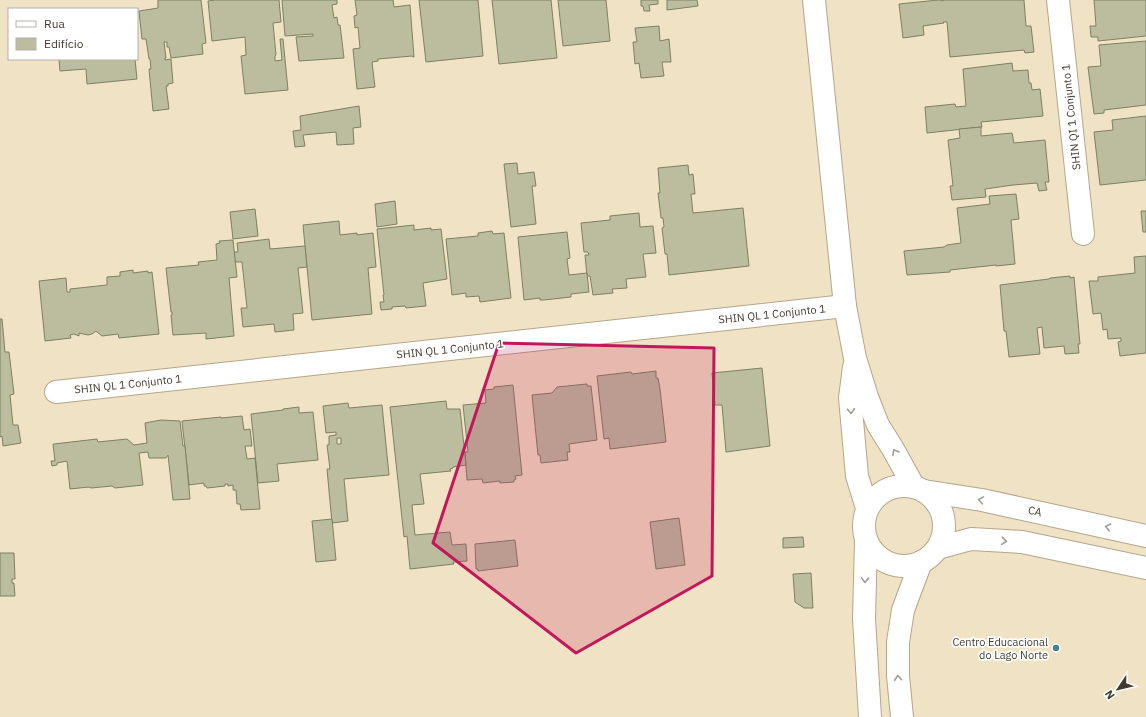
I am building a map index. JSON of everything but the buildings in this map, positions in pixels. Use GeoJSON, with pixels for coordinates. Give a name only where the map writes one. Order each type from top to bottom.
{"type":"FeatureCollection","features":[{"type":"Feature","properties":{"kind":"street"},"geometry":{"type":"LineString","coordinates":[[814,0],[845,306],[855,358],[867,397],[878,425],[919,489]]}},
{"type":"Feature","properties":{"kind":"street","name":"SHIN QI 1 Conjunto 1"},"geometry":{"type":"LineString","coordinates":[[1058,0],[1083,234]]}},
{"type":"Feature","properties":{"kind":"street","name":"SHIN QL 1 Conjunto 1"},"geometry":{"type":"LineString","coordinates":[[56,392],[845,306]]}},
{"type":"Feature","properties":{"kind":"street"},"geometry":{"type":"LineString","coordinates":[[855,358],[850,398],[853,440],[856,476],[867,508]]}},
{"type":"Feature","properties":{"kind":"street"},"geometry":{"type":"LineString","coordinates":[[866,541],[872,550],[889,564],[911,566],[930,557],[938,548],[943,538],[943,516],[933,497],[919,489],[903,485],[892,487],[882,492],[867,508],[864,518],[866,541],[864,619],[870,717]]}},
{"type":"Feature","properties":{"kind":"street","name":"CA"},"geometry":{"type":"LineString","coordinates":[[919,489],[982,500],[1146,536]]}},
{"type":"Feature","properties":{"kind":"street"},"geometry":{"type":"LineString","coordinates":[[938,548],[971,539],[1022,542],[1146,568]]}},
{"type":"Feature","properties":{"kind":"street"},"geometry":{"type":"LineString","coordinates":[[902,717],[898,676],[898,642],[903,610],[921,562]]}},
{"type":"Feature","properties":{"kind":"highlighted area"},"geometry":{"type":"Polygon","coordinates":[[[499,343],[714,348],[712,576],[576,653],[433,543],[499,343]]]}},
{"type":"Feature","properties":{"kind":"place","name":"Centro Educacional do Lago Norte"},"geometry":{"type":"Point","coordinates":[1056,648]}}]}
